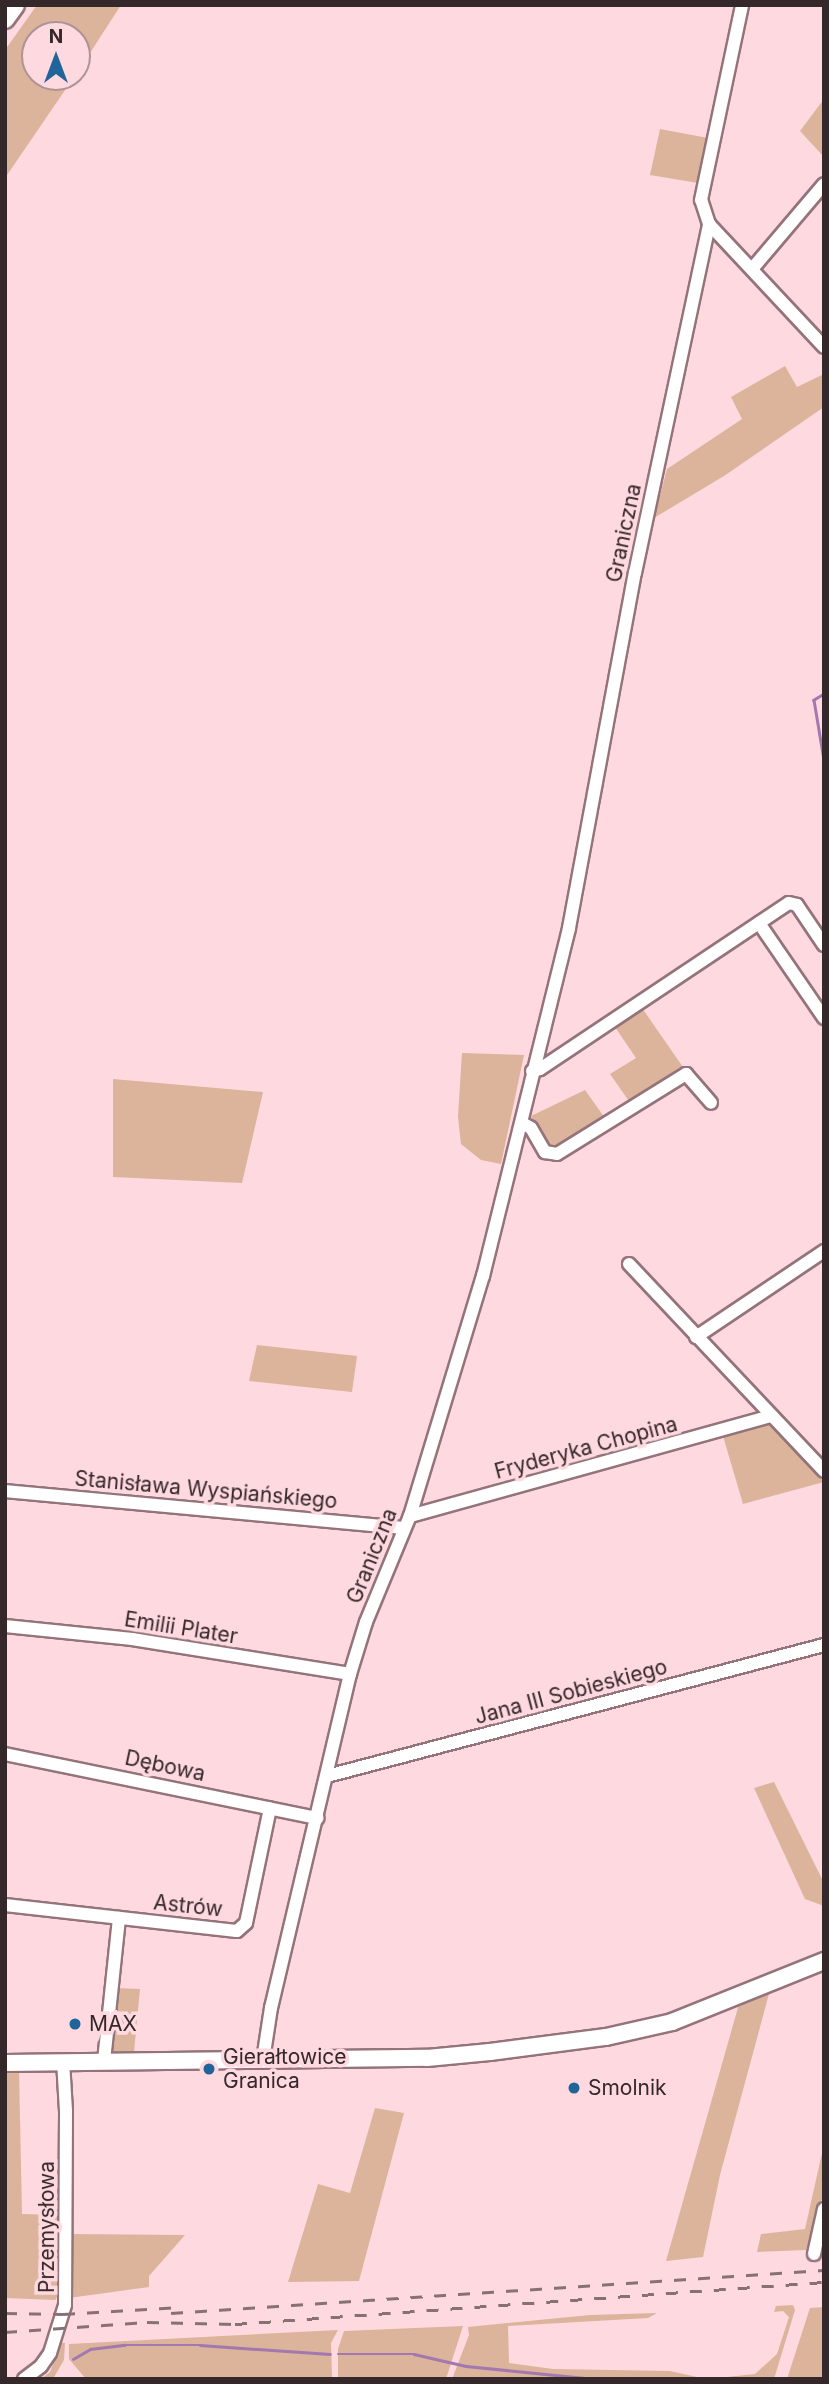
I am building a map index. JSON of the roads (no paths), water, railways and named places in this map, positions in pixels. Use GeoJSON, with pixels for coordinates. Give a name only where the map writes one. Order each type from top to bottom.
{"type":"FeatureCollection","features":[{"type":"Feature","properties":{"kind":"highway"},"geometry":{"type":"LineString","coordinates":[[5,19],[15,5]]}},
{"type":"Feature","properties":{"kind":"main road"},"geometry":{"type":"LineString","coordinates":[[5,2063],[427,2059],[606,2038],[672,2022],[824,1961]]}},
{"type":"Feature","properties":{"kind":"street","name":"Graniczna"},"geometry":{"type":"LineString","coordinates":[[265,2060],[271,2008],[350,1674],[366,1622],[410,1516],[483,1276],[569,928],[635,573],[709,224],[701,200],[742,5]]}},
{"type":"Feature","properties":{"kind":"street"},"geometry":{"type":"LineString","coordinates":[[752,269],[824,184]]}},
{"type":"Feature","properties":{"kind":"street"},"geometry":{"type":"LineString","coordinates":[[709,224],[824,347]]}},
{"type":"Feature","properties":{"kind":"street"},"geometry":{"type":"LineString","coordinates":[[532,1071],[540,1069],[792,903],[797,905],[824,945]]}},
{"type":"Feature","properties":{"kind":"street"},"geometry":{"type":"LineString","coordinates":[[759,923],[824,1018]]}},
{"type":"Feature","properties":{"kind":"street"},"geometry":{"type":"LineString","coordinates":[[522,1123],[531,1128],[545,1152],[557,1154],[686,1074],[711,1103]]}},
{"type":"Feature","properties":{"kind":"street"},"geometry":{"type":"LineString","coordinates":[[696,1337],[824,1251]]}},
{"type":"Feature","properties":{"kind":"street"},"geometry":{"type":"LineString","coordinates":[[629,1264],[771,1416],[821,1464]]}},
{"type":"Feature","properties":{"kind":"street","name":"Fryderyka Chopina"},"geometry":{"type":"LineString","coordinates":[[410,1516],[771,1416]]}},
{"type":"Feature","properties":{"kind":"street","name":"Stanisława Wyspiańskiego"},"geometry":{"type":"LineString","coordinates":[[5,1491],[403,1528]]}},
{"type":"Feature","properties":{"kind":"street","name":"Emilii Plater"},"geometry":{"type":"LineString","coordinates":[[5,1626],[119,1637],[350,1674]]}},
{"type":"Feature","properties":{"kind":"street","name":"Jana III Sobieskiego"},"geometry":{"type":"LineString","coordinates":[[327,1776],[824,1646]]}},
{"type":"Feature","properties":{"kind":"street","name":"Dębowa"},"geometry":{"type":"LineString","coordinates":[[5,1754],[318,1818]]}},
{"type":"Feature","properties":{"kind":"street","name":"Astrów"},"geometry":{"type":"LineString","coordinates":[[5,1905],[237,1931],[242,1927],[270,1808]]}},
{"type":"Feature","properties":{"kind":"street"},"geometry":{"type":"LineString","coordinates":[[104,2061],[119,1918]]}},
{"type":"Feature","properties":{"kind":"street","name":"Przemysłowa"},"geometry":{"type":"LineString","coordinates":[[24,2379],[41,2366],[50,2353],[65,2305],[66,2111],[63,2062]]}},
{"type":"Feature","properties":{"kind":"street"},"geometry":{"type":"LineString","coordinates":[[814,2254],[824,2209]]}},
{"type":"Feature","properties":{"kind":"waterway"},"geometry":{"type":"LineString","coordinates":[[824,694],[814,700],[824,760]]}},
{"type":"Feature","properties":{"kind":"waterway"},"geometry":{"type":"LineString","coordinates":[[73,2359],[90,2349],[125,2345],[200,2345],[330,2354]]}},
{"type":"Feature","properties":{"kind":"waterway"},"geometry":{"type":"LineString","coordinates":[[338,2354],[414,2354],[466,2366],[597,2379]]}},
{"type":"Feature","properties":{"kind":"railway"},"geometry":{"type":"LineString","coordinates":[[171,2313],[824,2270]]}},
{"type":"Feature","properties":{"kind":"railway"},"geometry":{"type":"LineString","coordinates":[[5,2332],[147,2322],[235,2324],[824,2282]]}},
{"type":"Feature","properties":{"kind":"railway"},"geometry":{"type":"LineString","coordinates":[[5,2313],[63,2314],[181,2307]]}},
{"type":"Feature","properties":{"kind":"place","name":"MAX"},"geometry":{"type":"Point","coordinates":[75,2024]}},
{"type":"Feature","properties":{"kind":"place","name":"Gierałtowice Granica"},"geometry":{"type":"Point","coordinates":[209,2069]}},
{"type":"Feature","properties":{"kind":"place","name":"Smolnik"},"geometry":{"type":"Point","coordinates":[574,2088]}}]}
